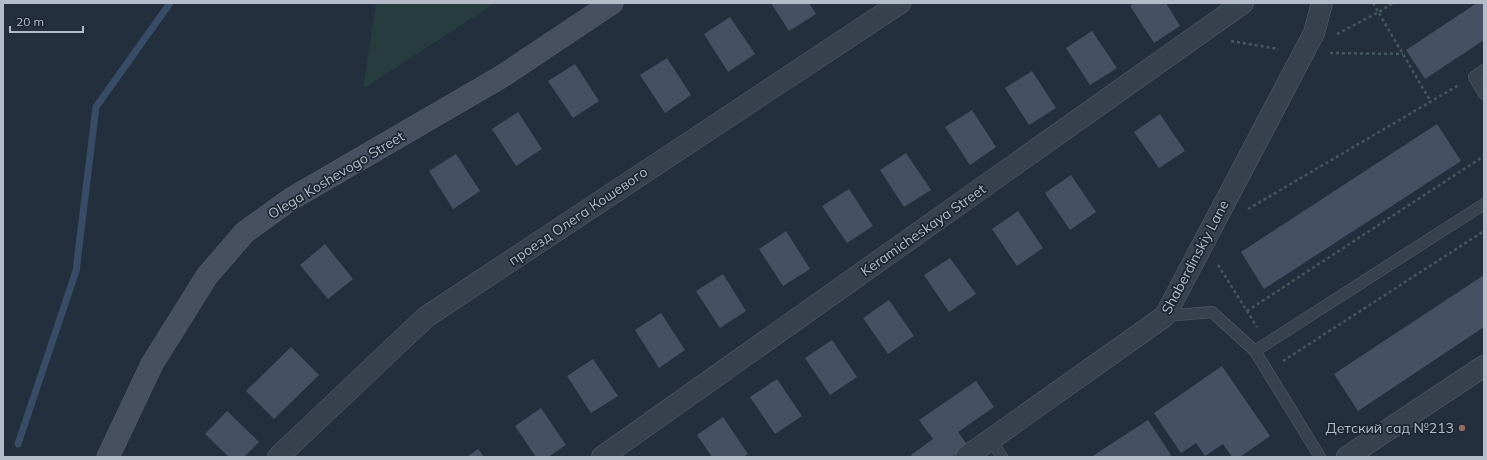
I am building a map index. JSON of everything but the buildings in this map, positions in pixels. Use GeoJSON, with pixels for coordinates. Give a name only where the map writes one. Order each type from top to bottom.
{"type":"FeatureCollection","features":[{"type":"Feature","properties":{"kind":"main road","name":"Olega Koshevogo Street"},"geometry":{"type":"LineString","coordinates":[[108,457],[152,364],[207,276],[245,232],[291,199],[501,78],[612,3]]}},
{"type":"Feature","properties":{"kind":"street","name":"проезд Олега Кошевого"},"geometry":{"type":"LineString","coordinates":[[278,457],[426,317],[900,3]]}},
{"type":"Feature","properties":{"kind":"street","name":"Keramicheskaya Street"},"geometry":{"type":"LineString","coordinates":[[602,457],[1243,3]]}},
{"type":"Feature","properties":{"kind":"street","name":"Shaberdinskiy Lane"},"geometry":{"type":"LineString","coordinates":[[966,457],[1165,316],[1314,33],[1322,3]]}},
{"type":"Feature","properties":{"kind":"street"},"geometry":{"type":"LineString","coordinates":[[1347,457],[1484,366]]}},
{"type":"Feature","properties":{"kind":"lane"},"geometry":{"type":"LineString","coordinates":[[1484,70],[1474,77],[1484,94]]}},
{"type":"Feature","properties":{"kind":"lane"},"geometry":{"type":"LineString","coordinates":[[1256,351],[1484,204]]}},
{"type":"Feature","properties":{"kind":"lane"},"geometry":{"type":"LineString","coordinates":[[1165,316],[1212,312],[1256,351],[1320,457]]}},
{"type":"Feature","properties":{"kind":"lane"},"geometry":{"type":"LineString","coordinates":[[991,440],[1002,457]]}},
{"type":"Feature","properties":{"kind":"path"},"geometry":{"type":"LineString","coordinates":[[1373,3],[1431,102]]}},
{"type":"Feature","properties":{"kind":"path"},"geometry":{"type":"LineString","coordinates":[[1303,53],[1393,3]]}},
{"type":"Feature","properties":{"kind":"path"},"geometry":{"type":"LineString","coordinates":[[1243,212],[1474,77]]}},
{"type":"Feature","properties":{"kind":"path"},"geometry":{"type":"LineString","coordinates":[[1247,311],[1484,156]]}},
{"type":"Feature","properties":{"kind":"path"},"geometry":{"type":"LineString","coordinates":[[1268,370],[1484,231]]}},
{"type":"Feature","properties":{"kind":"path"},"geometry":{"type":"LineString","coordinates":[[1204,242],[1268,343]]}},
{"type":"Feature","properties":{"kind":"green space"},"geometry":{"type":"Polygon","coordinates":[[[376,3],[495,3],[363,89],[376,3]]]}},
{"type":"Feature","properties":{"kind":"waterway"},"geometry":{"type":"LineString","coordinates":[[18,444],[76,271],[96,107],[170,3]]}},
{"type":"Feature","properties":{"kind":"place","name":"Детский сад №213"},"geometry":{"type":"Point","coordinates":[1462,428]}}]}
